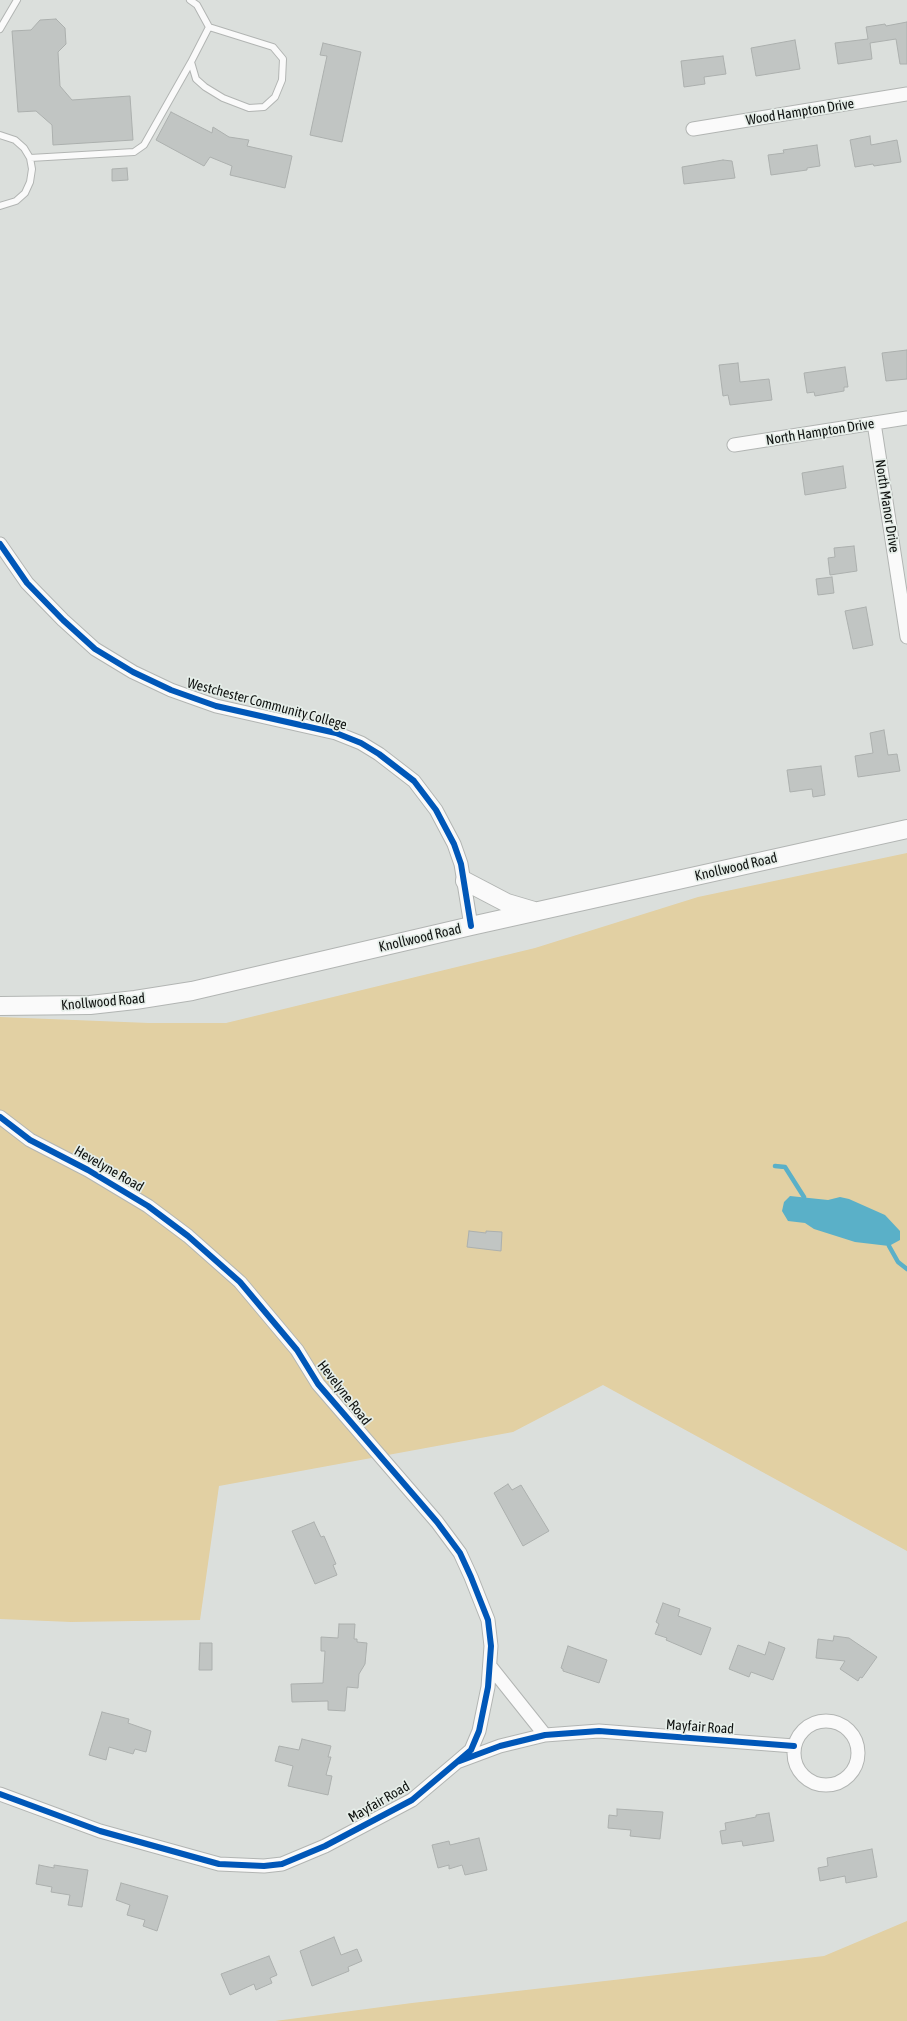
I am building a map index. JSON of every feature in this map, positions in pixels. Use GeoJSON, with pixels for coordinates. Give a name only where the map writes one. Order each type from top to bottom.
{"type":"FeatureCollection","features":[{"type":"Feature","properties":{"kind":"main road","name":"Knollwood Road"},"geometry":{"type":"LineString","coordinates":[[0,1006],[90,1005],[192,991],[471,926],[907,830]]}},
{"type":"Feature","properties":{"kind":"main road"},"geometry":{"type":"LineString","coordinates":[[464,881],[507,903],[535,912]]}},
{"type":"Feature","properties":{"kind":"street","name":"Wood Hampton Drive"},"geometry":{"type":"LineString","coordinates":[[694,129],[907,94]]}},
{"type":"Feature","properties":{"kind":"street","name":"North Hampton Drive"},"geometry":{"type":"LineString","coordinates":[[734,445],[907,418]]}},
{"type":"Feature","properties":{"kind":"street","name":"North Manor Drive"},"geometry":{"type":"LineString","coordinates":[[874,423],[907,637]]}},
{"type":"Feature","properties":{"kind":"street","name":"Westchester Community College"},"geometry":{"type":"LineString","coordinates":[[0,544],[27,583],[63,620],[95,649],[133,672],[171,690],[216,706],[336,733],[361,743],[379,754],[414,781],[436,810],[454,844],[464,881],[471,926]]}},
{"type":"Feature","properties":{"kind":"street","name":"Hevelyne Road"},"geometry":{"type":"LineString","coordinates":[[0,1117],[30,1140],[88,1170],[148,1206],[188,1236],[240,1282],[297,1350],[318,1384],[437,1522],[460,1553],[488,1620],[491,1646],[488,1687],[479,1731],[471,1750],[457,1762]]}},
{"type":"Feature","properties":{"kind":"street"},"geometry":{"type":"LineString","coordinates":[[490,1666],[545,1735]]}},
{"type":"Feature","properties":{"kind":"street"},"geometry":{"type":"LineString","coordinates":[[824,1721],[835,1722],[845,1727],[852,1734],[857,1744],[858,1754],[856,1765],[850,1774],[842,1781],[832,1785],[822,1785],[811,1782],[802,1776],[796,1767],[793,1757],[794,1746],[798,1736],[805,1728],[814,1723],[824,1721]]}},
{"type":"Feature","properties":{"kind":"street","name":"Mayfair Road"},"geometry":{"type":"LineString","coordinates":[[0,1794],[100,1831],[219,1864],[264,1866],[282,1864],[325,1846],[405,1803],[457,1762],[500,1746],[545,1735],[599,1731],[794,1746]]}},
{"type":"Feature","properties":{"kind":"lane"},"geometry":{"type":"LineString","coordinates":[[0,29],[17,0]]}},
{"type":"Feature","properties":{"kind":"lane"},"geometry":{"type":"LineString","coordinates":[[190,0],[197,5],[209,27],[273,47],[283,59],[282,80],[275,97],[264,108],[249,108],[223,98],[205,87],[196,79],[191,62]]}},
{"type":"Feature","properties":{"kind":"lane"},"geometry":{"type":"LineString","coordinates":[[30,158],[134,152],[144,145],[209,27]]}},
{"type":"Feature","properties":{"kind":"lane"},"geometry":{"type":"LineString","coordinates":[[0,135],[15,140],[24,148],[30,158],[32,170],[30,182],[25,192],[16,201],[0,206]]}},
{"type":"Feature","properties":{"kind":"shaded area"},"geometry":{"type":"Polygon","coordinates":[[[907,853],[907,1551],[603,1385],[513,1432],[219,1486],[200,1620],[71,1622],[0,1619],[0,1017],[149,1023],[226,1023],[535,948],[698,897],[907,853]]]}},
{"type":"Feature","properties":{"kind":"shaded area"},"geometry":{"type":"Polygon","coordinates":[[[907,1921],[907,2021],[275,2021],[412,2003],[824,1956],[907,1921]]]}},
{"type":"Feature","properties":{"kind":"water"},"geometry":{"type":"Polygon","coordinates":[[[790,1196],[828,1200],[840,1197],[849,1199],[885,1215],[900,1231],[900,1240],[889,1246],[855,1242],[814,1229],[805,1223],[788,1221],[782,1211],[784,1202],[790,1196]]]}},
{"type":"Feature","properties":{"kind":"building"},"geometry":{"type":"Polygon","coordinates":[[[56,19],[65,28],[66,44],[58,52],[60,86],[72,100],[130,96],[133,140],[53,145],[52,125],[36,111],[18,112],[12,31],[31,30],[40,20],[56,19]]]}},
{"type":"Feature","properties":{"kind":"building"},"geometry":{"type":"Polygon","coordinates":[[[907,22],[907,64],[900,64],[896,39],[870,43],[872,59],[838,64],[835,43],[868,39],[866,27],[885,24],[886,26],[907,22]]]}},
{"type":"Feature","properties":{"kind":"building"},"geometry":{"type":"Polygon","coordinates":[[[795,40],[800,69],[756,76],[751,48],[795,40]]]}},
{"type":"Feature","properties":{"kind":"building"},"geometry":{"type":"Polygon","coordinates":[[[323,43],[361,52],[342,142],[310,135],[327,56],[320,55],[323,43]]]}},
{"type":"Feature","properties":{"kind":"building"},"geometry":{"type":"Polygon","coordinates":[[[723,56],[726,74],[704,77],[705,84],[684,87],[681,61],[723,56]]]}},
{"type":"Feature","properties":{"kind":"building"},"geometry":{"type":"Polygon","coordinates":[[[171,112],[212,133],[213,127],[229,137],[249,140],[247,146],[292,156],[285,188],[230,175],[232,166],[210,157],[204,166],[156,140],[171,112]]]}},
{"type":"Feature","properties":{"kind":"building"},"geometry":{"type":"Polygon","coordinates":[[[870,136],[871,145],[897,140],[901,162],[855,167],[850,140],[870,136]]]}},
{"type":"Feature","properties":{"kind":"building"},"geometry":{"type":"Polygon","coordinates":[[[817,145],[820,166],[807,168],[807,170],[771,175],[768,155],[784,153],[783,150],[817,145]]]}},
{"type":"Feature","properties":{"kind":"building"},"geometry":{"type":"Polygon","coordinates":[[[723,160],[732,161],[735,178],[684,184],[682,167],[723,160]]]}},
{"type":"Feature","properties":{"kind":"building"},"geometry":{"type":"Polygon","coordinates":[[[127,168],[128,180],[112,181],[112,169],[127,168]]]}},
{"type":"Feature","properties":{"kind":"building"},"geometry":{"type":"Polygon","coordinates":[[[907,350],[907,379],[886,381],[882,353],[907,350]]]}},
{"type":"Feature","properties":{"kind":"building"},"geometry":{"type":"Polygon","coordinates":[[[738,363],[740,382],[769,379],[772,400],[730,405],[728,395],[723,396],[719,365],[738,363]]]}},
{"type":"Feature","properties":{"kind":"building"},"geometry":{"type":"Polygon","coordinates":[[[845,367],[848,387],[844,387],[844,391],[815,396],[814,392],[807,393],[804,373],[845,367]]]}},
{"type":"Feature","properties":{"kind":"building"},"geometry":{"type":"Polygon","coordinates":[[[843,466],[846,488],[805,495],[802,473],[843,466]]]}},
{"type":"Feature","properties":{"kind":"building"},"geometry":{"type":"Polygon","coordinates":[[[854,546],[857,571],[830,575],[828,558],[835,557],[834,548],[854,546]]]}},
{"type":"Feature","properties":{"kind":"building"},"geometry":{"type":"Polygon","coordinates":[[[832,577],[834,593],[818,595],[816,579],[832,577]]]}},
{"type":"Feature","properties":{"kind":"building"},"geometry":{"type":"Polygon","coordinates":[[[866,607],[873,645],[853,649],[845,611],[866,607]]]}},
{"type":"Feature","properties":{"kind":"building"},"geometry":{"type":"Polygon","coordinates":[[[884,730],[888,755],[897,754],[900,771],[858,777],[855,756],[873,753],[870,733],[884,730]]]}},
{"type":"Feature","properties":{"kind":"building"},"geometry":{"type":"Polygon","coordinates":[[[821,766],[825,795],[813,797],[812,789],[790,792],[787,770],[821,766]]]}},
{"type":"Feature","properties":{"kind":"building"},"geometry":{"type":"Polygon","coordinates":[[[469,1231],[486,1233],[486,1231],[502,1232],[501,1251],[467,1247],[469,1231]]]}},
{"type":"Feature","properties":{"kind":"building"},"geometry":{"type":"Polygon","coordinates":[[[508,1484],[512,1490],[521,1485],[549,1531],[523,1546],[494,1493],[508,1484]]]}},
{"type":"Feature","properties":{"kind":"building"},"geometry":{"type":"Polygon","coordinates":[[[314,1522],[321,1537],[324,1536],[336,1564],[333,1565],[337,1575],[315,1584],[292,1531],[314,1522]]]}},
{"type":"Feature","properties":{"kind":"building"},"geometry":{"type":"Polygon","coordinates":[[[663,1603],[680,1609],[678,1616],[711,1628],[701,1655],[666,1640],[667,1638],[655,1634],[659,1624],[656,1622],[663,1603]]]}},
{"type":"Feature","properties":{"kind":"building"},"geometry":{"type":"Polygon","coordinates":[[[339,1624],[355,1624],[354,1639],[357,1639],[357,1642],[367,1643],[365,1664],[359,1674],[358,1688],[347,1687],[345,1711],[328,1710],[328,1701],[292,1702],[291,1684],[323,1683],[325,1651],[321,1651],[321,1637],[338,1638],[339,1624]]]}},
{"type":"Feature","properties":{"kind":"building"},"geometry":{"type":"Polygon","coordinates":[[[834,1636],[849,1638],[877,1657],[862,1678],[860,1677],[858,1681],[840,1669],[845,1661],[816,1658],[818,1639],[833,1641],[834,1636]]]}},
{"type":"Feature","properties":{"kind":"building"},"geometry":{"type":"Polygon","coordinates":[[[769,1642],[785,1648],[773,1680],[751,1672],[749,1677],[729,1669],[738,1645],[765,1655],[769,1642]]]}},
{"type":"Feature","properties":{"kind":"building"},"geometry":{"type":"Polygon","coordinates":[[[200,1643],[212,1643],[212,1670],[199,1670],[200,1643]]]}},
{"type":"Feature","properties":{"kind":"building"},"geometry":{"type":"Polygon","coordinates":[[[568,1646],[607,1660],[599,1683],[563,1671],[561,1668],[568,1646]]]}},
{"type":"Feature","properties":{"kind":"building"},"geometry":{"type":"Polygon","coordinates":[[[102,1712],[129,1719],[128,1723],[151,1731],[146,1752],[135,1749],[133,1754],[109,1747],[106,1760],[89,1755],[102,1712]]]}},
{"type":"Feature","properties":{"kind":"building"},"geometry":{"type":"Polygon","coordinates":[[[302,1739],[331,1746],[328,1757],[331,1757],[326,1775],[332,1776],[328,1795],[288,1786],[293,1766],[275,1761],[279,1746],[299,1750],[302,1739]]]}},
{"type":"Feature","properties":{"kind":"building"},"geometry":{"type":"Polygon","coordinates":[[[617,1809],[663,1812],[660,1839],[630,1836],[631,1830],[608,1828],[609,1815],[617,1816],[617,1809]]]}},
{"type":"Feature","properties":{"kind":"building"},"geometry":{"type":"Polygon","coordinates":[[[769,1813],[774,1841],[743,1846],[742,1841],[722,1844],[720,1831],[726,1830],[725,1823],[769,1813]]]}},
{"type":"Feature","properties":{"kind":"building"},"geometry":{"type":"Polygon","coordinates":[[[479,1838],[487,1870],[465,1875],[462,1865],[449,1869],[449,1865],[438,1868],[432,1845],[449,1841],[450,1845],[479,1838]]]}},
{"type":"Feature","properties":{"kind":"building"},"geometry":{"type":"Polygon","coordinates":[[[872,1849],[877,1877],[846,1883],[845,1876],[820,1881],[818,1868],[828,1866],[827,1858],[872,1849]]]}},
{"type":"Feature","properties":{"kind":"building"},"geometry":{"type":"Polygon","coordinates":[[[39,1865],[54,1868],[54,1865],[88,1870],[82,1907],[68,1905],[70,1895],[51,1892],[52,1887],[36,1884],[39,1865]]]}},
{"type":"Feature","properties":{"kind":"building"},"geometry":{"type":"Polygon","coordinates":[[[121,1883],[168,1896],[157,1931],[143,1926],[145,1920],[127,1915],[130,1905],[116,1900],[121,1883]]]}},
{"type":"Feature","properties":{"kind":"building"},"geometry":{"type":"Polygon","coordinates":[[[334,1937],[341,1955],[357,1949],[362,1961],[348,1967],[349,1971],[312,1986],[300,1951],[334,1937]]]}},
{"type":"Feature","properties":{"kind":"building"},"geometry":{"type":"Polygon","coordinates":[[[269,1956],[277,1975],[270,1978],[272,1983],[256,1990],[254,1984],[230,1995],[221,1974],[269,1956]]]}},
{"type":"Feature","properties":{"kind":"waterway"},"geometry":{"type":"LineString","coordinates":[[775,1166],[785,1167],[804,1197]]}},
{"type":"Feature","properties":{"kind":"waterway"},"geometry":{"type":"LineString","coordinates":[[889,1246],[898,1262],[907,1269]]}},
{"type":"Feature","properties":{"kind":"cycle path"},"geometry":{"type":"LineString","coordinates":[[0,544],[27,583],[63,620],[95,649],[133,672],[171,690],[216,706],[336,733],[361,743],[379,754],[414,781],[436,810],[454,844],[461,864],[471,926]]}},
{"type":"Feature","properties":{"kind":"cycle path"},"geometry":{"type":"LineString","coordinates":[[0,1117],[30,1140],[88,1170],[148,1206],[188,1236],[240,1282],[297,1350],[318,1384],[437,1522],[460,1553],[488,1620],[491,1646],[488,1687],[479,1731],[471,1750],[457,1762]]}},
{"type":"Feature","properties":{"kind":"cycle path"},"geometry":{"type":"LineString","coordinates":[[0,1794],[100,1831],[219,1864],[264,1866],[282,1864],[325,1846],[412,1800],[457,1762],[500,1746],[545,1735],[599,1731],[794,1746]]}}]}
